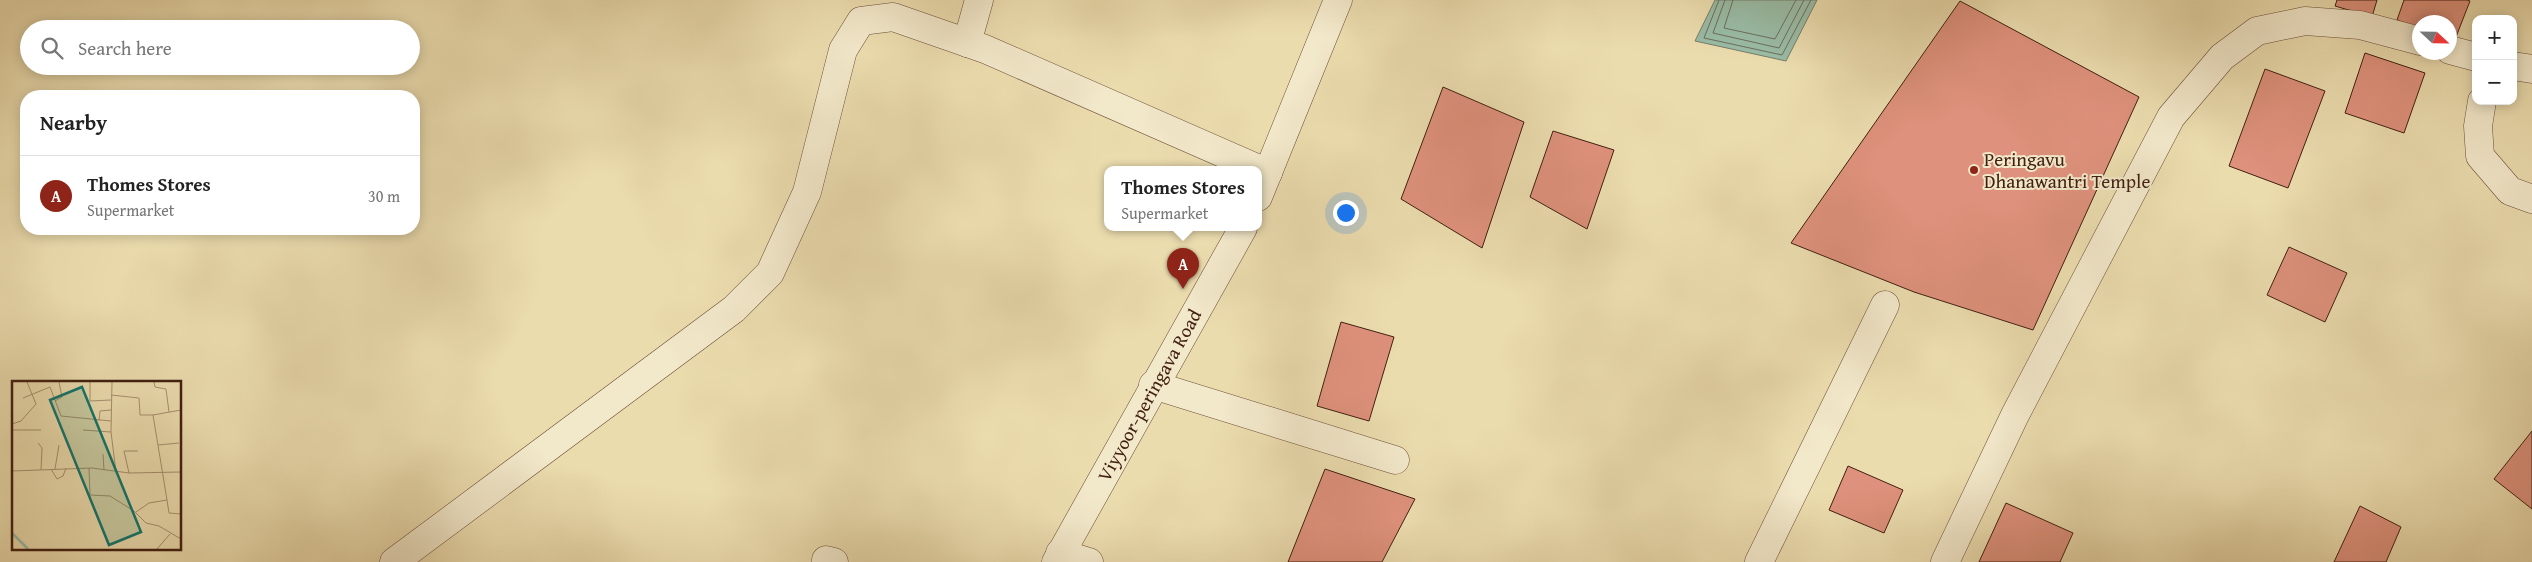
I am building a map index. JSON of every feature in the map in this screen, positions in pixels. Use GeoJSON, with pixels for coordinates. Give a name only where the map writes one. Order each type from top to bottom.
{"type":"FeatureCollection","features":[{"type":"Feature","properties":{"kind":"street"},"geometry":{"type":"LineString","coordinates":[[967,43],[980,0]]}},
{"type":"Feature","properties":{"kind":"street"},"geometry":{"type":"LineString","coordinates":[[1263,185],[1338,0]]}},
{"type":"Feature","properties":{"kind":"street"},"geometry":{"type":"LineString","coordinates":[[394,562],[734,309],[770,273],[807,192],[844,50],[861,21],[893,17],[967,43],[1223,166]]}},
{"type":"Feature","properties":{"kind":"street"},"geometry":{"type":"LineString","coordinates":[[1945,562],[2015,415],[2171,117],[2222,57],[2257,31],[2305,21],[2360,24],[2412,39]]}},
{"type":"Feature","properties":{"kind":"street"},"geometry":{"type":"LineString","coordinates":[[2457,52],[2472,56]]}},
{"type":"Feature","properties":{"kind":"street"},"geometry":{"type":"LineString","coordinates":[[2517,67],[2532,69]]}},
{"type":"Feature","properties":{"kind":"street"},"geometry":{"type":"LineString","coordinates":[[2481,105],[2478,126],[2480,156],[2510,192],[2532,199]]}},
{"type":"Feature","properties":{"kind":"street","name":"Viyyoor-peringava Road"},"geometry":{"type":"LineString","coordinates":[[1058,558],[1153,385],[1241,231]]}},
{"type":"Feature","properties":{"kind":"street"},"geometry":{"type":"LineString","coordinates":[[1759,562],[1885,305]]}},
{"type":"Feature","properties":{"kind":"street"},"geometry":{"type":"LineString","coordinates":[[1153,385],[1395,460]]}},
{"type":"Feature","properties":{"kind":"street"},"geometry":{"type":"LineString","coordinates":[[1058,558],[1089,562]]}},
{"type":"Feature","properties":{"kind":"water"},"geometry":{"type":"Polygon","coordinates":[[[1715,0],[1817,0],[1786,61],[1695,41],[1715,0]]]}},
{"type":"Feature","properties":{"kind":"building"},"geometry":{"type":"Polygon","coordinates":[[[2337,0],[2377,0],[2372,17],[2335,6],[2337,0]]]}},
{"type":"Feature","properties":{"kind":"building"},"geometry":{"type":"Polygon","coordinates":[[[2404,0],[2470,1],[2457,34],[2457,15],[2412,15],[2412,26],[2397,20],[2404,0]]]}},
{"type":"Feature","properties":{"kind":"building","name":"Peringavu Dhanawantri Temple"},"geometry":{"type":"Polygon","coordinates":[[[1960,1],[2139,97],[2033,330],[1914,292],[1791,243],[1960,1]]]}},
{"type":"Feature","properties":{"kind":"building"},"geometry":{"type":"Polygon","coordinates":[[[2365,53],[2425,73],[2404,133],[2345,113],[2365,53]]]}},
{"type":"Feature","properties":{"kind":"building"},"geometry":{"type":"Polygon","coordinates":[[[2265,69],[2325,91],[2288,188],[2229,166],[2265,69]]]}},
{"type":"Feature","properties":{"kind":"building"},"geometry":{"type":"Polygon","coordinates":[[[1443,87],[1524,122],[1482,248],[1401,199],[1443,87]]]}},
{"type":"Feature","properties":{"kind":"building"},"geometry":{"type":"Polygon","coordinates":[[[1553,131],[1614,150],[1587,229],[1530,197],[1553,131]]]}},
{"type":"Feature","properties":{"kind":"building"},"geometry":{"type":"Polygon","coordinates":[[[2289,247],[2347,273],[2325,322],[2267,295],[2289,247]]]}},
{"type":"Feature","properties":{"kind":"building"},"geometry":{"type":"Polygon","coordinates":[[[1341,322],[1394,337],[1369,421],[1317,406],[1341,322]]]}},
{"type":"Feature","properties":{"kind":"building"},"geometry":{"type":"Polygon","coordinates":[[[2532,431],[2532,509],[2494,479],[2532,431]]]}},
{"type":"Feature","properties":{"kind":"building"},"geometry":{"type":"Polygon","coordinates":[[[1848,466],[1903,490],[1884,533],[1829,510],[1848,466]]]}},
{"type":"Feature","properties":{"kind":"building"},"geometry":{"type":"Polygon","coordinates":[[[1325,469],[1415,499],[1382,562],[1288,562],[1325,469]]]}},
{"type":"Feature","properties":{"kind":"building"},"geometry":{"type":"Polygon","coordinates":[[[2006,503],[2073,533],[2060,562],[1979,562],[2006,503]]]}},
{"type":"Feature","properties":{"kind":"building"},"geometry":{"type":"Polygon","coordinates":[[[2360,506],[2401,527],[2386,562],[2334,562],[2360,506]]]}},
{"type":"Feature","properties":{"kind":"place","name":"Peringavu Dhanawantri Temple"},"geometry":{"type":"Point","coordinates":[1974,170]}},
{"type":"Feature","properties":{"kind":"place","name":"Thomes Stores"},"geometry":{"type":"Point","coordinates":[1183,289]}}]}
